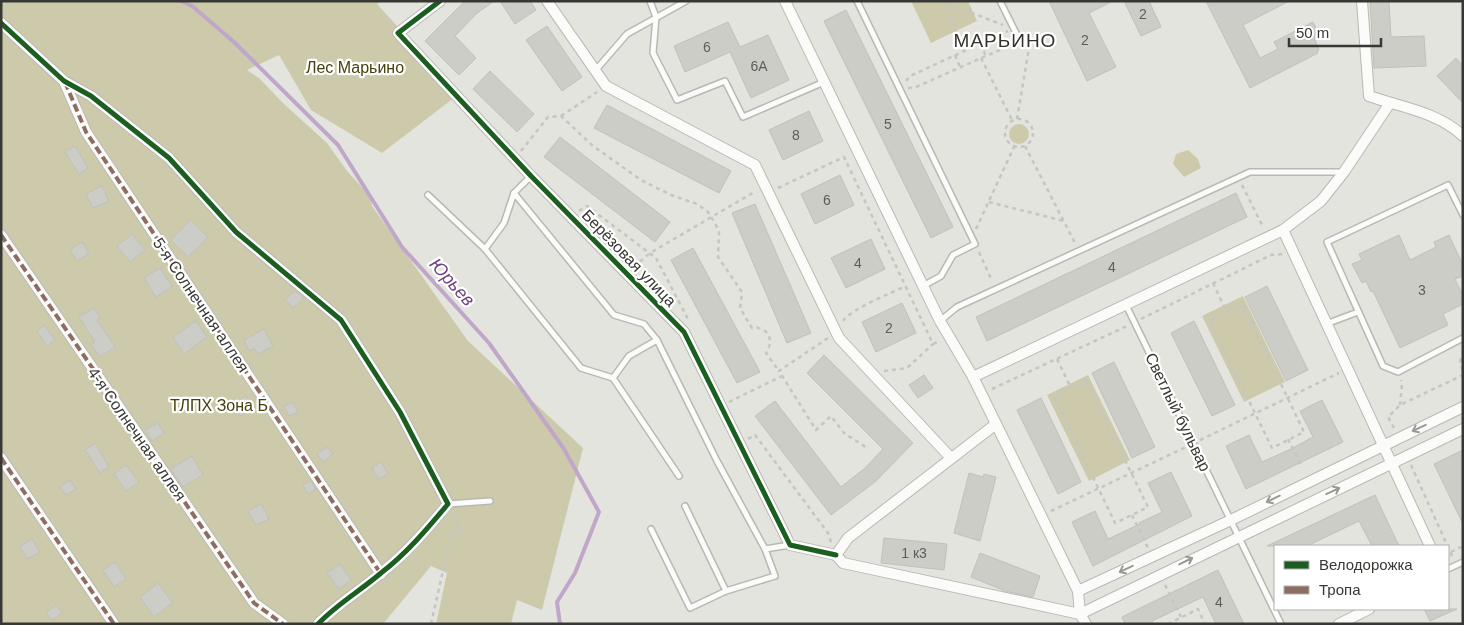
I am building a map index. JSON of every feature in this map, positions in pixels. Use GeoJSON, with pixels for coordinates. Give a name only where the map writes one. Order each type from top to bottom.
{"type":"FeatureCollection","features":[{"type":"Feature","properties":{"kind":"street","name":"Берёзовая улица"},"geometry":{"type":"LineString","coordinates":[[440,1],[398,34],[531,176],[684,332],[790,545]]}},
{"type":"Feature","properties":{"kind":"street"},"geometry":{"type":"LineString","coordinates":[[547,1],[606,86],[755,165],[839,338],[951,458]]}},
{"type":"Feature","properties":{"kind":"street"},"geometry":{"type":"LineString","coordinates":[[785,1],[940,321],[973,377],[1078,591],[1080,614],[1086,624]]}},
{"type":"Feature","properties":{"kind":"street"},"geometry":{"type":"LineString","coordinates":[[1362,1],[1369,96],[1390,103],[1408,106],[1453,126],[1463,136]]}},
{"type":"Feature","properties":{"kind":"street"},"geometry":{"type":"LineString","coordinates":[[1,23],[64,81],[91,96],[169,158],[236,232],[341,320],[400,412],[448,504],[415,544],[381,574],[331,610],[318,624]]}},
{"type":"Feature","properties":{"kind":"street","name":"5-я Солнечная аллея"},"geometry":{"type":"LineString","coordinates":[[64,81],[86,132],[381,574]]}},
{"type":"Feature","properties":{"kind":"street"},"geometry":{"type":"LineString","coordinates":[[973,377],[1283,230],[1321,201],[1344,172],[1390,103]]}},
{"type":"Feature","properties":{"kind":"street"},"geometry":{"type":"LineString","coordinates":[[1283,230],[1430,545]]}},
{"type":"Feature","properties":{"kind":"street","name":"4-я Солнечная аллея"},"geometry":{"type":"LineString","coordinates":[[1,236],[254,603],[283,624]]}},
{"type":"Feature","properties":{"kind":"street"},"geometry":{"type":"LineString","coordinates":[[1078,591],[1231,520],[1463,407]]}},
{"type":"Feature","properties":{"kind":"street"},"geometry":{"type":"LineString","coordinates":[[836,555],[848,538],[996,424]]}},
{"type":"Feature","properties":{"kind":"street"},"geometry":{"type":"LineString","coordinates":[[790,545],[836,555],[843,563],[1080,614],[1238,536],[1463,429]]}},
{"type":"Feature","properties":{"kind":"street"},"geometry":{"type":"LineString","coordinates":[[1,458],[114,624]]}},
{"type":"Feature","properties":{"kind":"street"},"geometry":{"type":"LineString","coordinates":[[1339,624],[1367,610]]}},
{"type":"Feature","properties":{"kind":"lane"},"geometry":{"type":"LineString","coordinates":[[650,1],[656,17],[653,53],[677,100],[725,82],[743,117],[824,82]]}},
{"type":"Feature","properties":{"kind":"lane"},"geometry":{"type":"LineString","coordinates":[[594,71],[627,34],[686,1]]}},
{"type":"Feature","properties":{"kind":"lane"},"geometry":{"type":"LineString","coordinates":[[857,1],[975,244],[953,255],[942,276],[923,286]]}},
{"type":"Feature","properties":{"kind":"lane"},"geometry":{"type":"LineString","coordinates":[[1000,1],[1020,41]]}},
{"type":"Feature","properties":{"kind":"lane"},"geometry":{"type":"LineString","coordinates":[[940,321],[957,307],[1250,172],[1344,172]]}},
{"type":"Feature","properties":{"kind":"lane"},"geometry":{"type":"LineString","coordinates":[[485,249],[504,222],[514,193],[531,176]]}},
{"type":"Feature","properties":{"kind":"lane"},"geometry":{"type":"LineString","coordinates":[[1463,215],[1448,185],[1327,242],[1383,366],[1398,372],[1463,338]]}},
{"type":"Feature","properties":{"kind":"lane"},"geometry":{"type":"LineString","coordinates":[[514,193],[614,315],[644,324],[657,340],[717,462],[765,549],[774,576],[726,590],[690,608],[651,529]]}},
{"type":"Feature","properties":{"kind":"lane"},"geometry":{"type":"LineString","coordinates":[[428,196],[485,249],[581,368],[613,378],[679,476]]}},
{"type":"Feature","properties":{"kind":"lane","name":"Светлый бульвар"},"geometry":{"type":"LineString","coordinates":[[1126,305],[1274,610]]}},
{"type":"Feature","properties":{"kind":"lane"},"geometry":{"type":"LineString","coordinates":[[1326,324],[1358,312]]}},
{"type":"Feature","properties":{"kind":"lane"},"geometry":{"type":"LineString","coordinates":[[613,378],[630,356],[657,340]]}},
{"type":"Feature","properties":{"kind":"lane"},"geometry":{"type":"LineString","coordinates":[[448,504],[490,501]]}},
{"type":"Feature","properties":{"kind":"lane"},"geometry":{"type":"LineString","coordinates":[[684,506],[726,590]]}},
{"type":"Feature","properties":{"kind":"lane"},"geometry":{"type":"LineString","coordinates":[[765,549],[790,545]]}},
{"type":"Feature","properties":{"kind":"lane"},"geometry":{"type":"LineString","coordinates":[[1449,569],[1463,562]]}},
{"type":"Feature","properties":{"kind":"lane","name":"Светлый бульвар"},"geometry":{"type":"LineString","coordinates":[[1274,610],[1281,624]]}},
{"type":"Feature","properties":{"kind":"path"},"geometry":{"type":"LineString","coordinates":[[944,2],[1014,29]]}},
{"type":"Feature","properties":{"kind":"path"},"geometry":{"type":"LineString","coordinates":[[944,2],[964,51]]}},
{"type":"Feature","properties":{"kind":"path"},"geometry":{"type":"LineString","coordinates":[[900,89],[910,76],[1014,29]]}},
{"type":"Feature","properties":{"kind":"path"},"geometry":{"type":"LineString","coordinates":[[900,89],[916,87],[1020,41]]}},
{"type":"Feature","properties":{"kind":"path"},"geometry":{"type":"LineString","coordinates":[[980,44],[986,56]]}},
{"type":"Feature","properties":{"kind":"path"},"geometry":{"type":"LineString","coordinates":[[1017,119],[1029,48]]}},
{"type":"Feature","properties":{"kind":"path"},"geometry":{"type":"LineString","coordinates":[[955,55],[960,67]]}},
{"type":"Feature","properties":{"kind":"path"},"geometry":{"type":"LineString","coordinates":[[981,58],[1012,120]]}},
{"type":"Feature","properties":{"kind":"path"},"geometry":{"type":"LineString","coordinates":[[515,158],[548,117],[561,116],[606,86]]}},
{"type":"Feature","properties":{"kind":"path"},"geometry":{"type":"LineString","coordinates":[[561,116],[593,146],[641,180],[697,204],[712,217],[719,232],[718,257],[742,292],[740,308],[752,328],[766,331],[770,336],[770,347],[766,353],[816,430],[831,416],[844,433],[867,448]]}},
{"type":"Feature","properties":{"kind":"path"},"geometry":{"type":"LineString","coordinates":[[1012,120],[1023,120],[1032,127],[1032,138],[1026,146],[1014,147],[1006,140],[1005,129],[1012,120]]}},
{"type":"Feature","properties":{"kind":"path"},"geometry":{"type":"LineString","coordinates":[[1026,146],[1079,251]]}},
{"type":"Feature","properties":{"kind":"path"},"geometry":{"type":"LineString","coordinates":[[972,238],[1014,147]]}},
{"type":"Feature","properties":{"kind":"path"},"geometry":{"type":"LineString","coordinates":[[627,274],[650,253],[765,186],[779,188],[844,158],[934,344]]}},
{"type":"Feature","properties":{"kind":"path"},"geometry":{"type":"LineString","coordinates":[[1238,177],[1268,237],[1270,255]]}},
{"type":"Feature","properties":{"kind":"path"},"geometry":{"type":"LineString","coordinates":[[989,202],[1064,221]]}},
{"type":"Feature","properties":{"kind":"path"},"geometry":{"type":"LineString","coordinates":[[571,216],[587,206],[656,258],[693,327],[684,332]]}},
{"type":"Feature","properties":{"kind":"path"},"geometry":{"type":"LineString","coordinates":[[975,244],[996,289]]}},
{"type":"Feature","properties":{"kind":"path"},"geometry":{"type":"LineString","coordinates":[[1213,283],[1227,312]]}},
{"type":"Feature","properties":{"kind":"path"},"geometry":{"type":"LineString","coordinates":[[846,316],[906,286]]}},
{"type":"Feature","properties":{"kind":"path"},"geometry":{"type":"LineString","coordinates":[[1243,305],[1304,432],[1272,448],[1210,320],[1227,312],[1243,305]]}},
{"type":"Feature","properties":{"kind":"path"},"geometry":{"type":"LineString","coordinates":[[779,371],[836,332]]}},
{"type":"Feature","properties":{"kind":"path"},"geometry":{"type":"LineString","coordinates":[[893,370],[907,368],[934,344],[950,338]]}},
{"type":"Feature","properties":{"kind":"path"},"geometry":{"type":"LineString","coordinates":[[1463,352],[1461,361],[1463,372]]}},
{"type":"Feature","properties":{"kind":"path"},"geometry":{"type":"LineString","coordinates":[[1057,359],[1071,388]]}},
{"type":"Feature","properties":{"kind":"path"},"geometry":{"type":"LineString","coordinates":[[1398,372],[1402,384],[1400,406]]}},
{"type":"Feature","properties":{"kind":"path"},"geometry":{"type":"LineString","coordinates":[[727,403],[782,376]]}},
{"type":"Feature","properties":{"kind":"path"},"geometry":{"type":"LineString","coordinates":[[1086,380],[1148,507],[1132,515],[1115,524],[1054,396],[1086,380]]}},
{"type":"Feature","properties":{"kind":"path"},"geometry":{"type":"LineString","coordinates":[[746,441],[755,435],[828,533],[836,555]]}},
{"type":"Feature","properties":{"kind":"path"},"geometry":{"type":"LineString","coordinates":[[1288,439],[1302,467]]}},
{"type":"Feature","properties":{"kind":"path"},"geometry":{"type":"LineString","coordinates":[[448,504],[466,537]]}},
{"type":"Feature","properties":{"kind":"path"},"geometry":{"type":"LineString","coordinates":[[1132,515],[1149,550]]}},
{"type":"Feature","properties":{"kind":"path"},"geometry":{"type":"LineString","coordinates":[[432,624],[449,544],[457,522]]}},
{"type":"Feature","properties":{"kind":"path"},"geometry":{"type":"LineString","coordinates":[[1451,552],[1463,546]]}},
{"type":"Feature","properties":{"kind":"path"},"geometry":{"type":"LineString","coordinates":[[1166,586],[1181,618]]}},
{"type":"Feature","properties":{"kind":"path"},"geometry":{"type":"LineString","coordinates":[[1168,624],[1198,609],[1205,624]]}},
{"type":"Feature","properties":{"kind":"green space","name":"ТЛПХ Зона Б"},"geometry":{"type":"Polygon","coordinates":[[[1,1],[380,1],[377,4],[459,94],[382,153],[311,110],[279,55],[247,70],[259,78],[327,143],[347,171],[371,197],[372,206],[468,341],[583,448],[542,610],[517,600],[511,624],[436,624],[447,573],[431,566],[383,624],[1,624],[1,1]]]}},
{"type":"Feature","properties":{"kind":"green space"},"geometry":{"type":"Polygon","coordinates":[[[911,1],[968,1],[977,21],[931,43],[911,1]]]}},
{"type":"Feature","properties":{"kind":"green space"},"geometry":{"type":"Polygon","coordinates":[[[1015,124],[1023,124],[1029,130],[1029,138],[1023,144],[1015,144],[1009,138],[1009,130],[1015,124]]]}},
{"type":"Feature","properties":{"kind":"green space"},"geometry":{"type":"Polygon","coordinates":[[[1188,150],[1198,159],[1201,168],[1184,177],[1173,164],[1176,154],[1188,150]]]}},
{"type":"Feature","properties":{"kind":"green space"},"geometry":{"type":"Polygon","coordinates":[[[1243,296],[1285,382],[1244,402],[1202,316],[1243,296]]]}},
{"type":"Feature","properties":{"kind":"green space"},"geometry":{"type":"Polygon","coordinates":[[[1088,375],[1130,460],[1089,481],[1047,395],[1088,375]]]}},
{"type":"Feature","properties":{"kind":"building"},"geometry":{"type":"Polygon","coordinates":[[[465,1],[494,1],[476,14],[455,36],[476,58],[459,75],[425,41],[465,1]]]}},
{"type":"Feature","properties":{"kind":"building"},"geometry":{"type":"Polygon","coordinates":[[[500,1],[530,1],[536,10],[515,24],[500,1]]]}},
{"type":"Feature","properties":{"kind":"building"},"geometry":{"type":"Polygon","coordinates":[[[1049,1],[1113,1],[1089,13],[1116,67],[1087,81],[1049,1]]]}},
{"type":"Feature","properties":{"kind":"building"},"geometry":{"type":"Polygon","coordinates":[[[1124,1],[1149,1],[1161,27],[1141,36],[1124,1]]]}},
{"type":"Feature","properties":{"kind":"building"},"geometry":{"type":"Polygon","coordinates":[[[1206,1],[1289,1],[1243,25],[1260,58],[1278,49],[1274,42],[1313,22],[1319,34],[1314,37],[1319,50],[1317,51],[1318,53],[1250,88],[1206,1]]]}},
{"type":"Feature","properties":{"kind":"building"},"geometry":{"type":"Polygon","coordinates":[[[1370,1],[1389,1],[1391,37],[1424,36],[1426,66],[1374,68],[1370,1]]]}},
{"type":"Feature","properties":{"kind":"building"},"geometry":{"type":"Polygon","coordinates":[[[846,10],[953,227],[931,238],[824,21],[846,10]]]}},
{"type":"Feature","properties":{"kind":"building"},"geometry":{"type":"Polygon","coordinates":[[[728,22],[740,47],[768,35],[789,80],[751,98],[730,52],[685,72],[674,46],[728,22]]]}},
{"type":"Feature","properties":{"kind":"building"},"geometry":{"type":"Polygon","coordinates":[[[547,26],[582,77],[562,91],[526,40],[547,26]]]}},
{"type":"Feature","properties":{"kind":"building"},"geometry":{"type":"Polygon","coordinates":[[[1456,58],[1463,66],[1463,103],[1437,76],[1456,58]]]}},
{"type":"Feature","properties":{"kind":"building"},"geometry":{"type":"Polygon","coordinates":[[[490,71],[534,114],[517,132],[473,89],[490,71]]]}},
{"type":"Feature","properties":{"kind":"building"},"geometry":{"type":"Polygon","coordinates":[[[607,105],[731,171],[719,193],[594,128],[607,105]]]}},
{"type":"Feature","properties":{"kind":"building"},"geometry":{"type":"Polygon","coordinates":[[[809,111],[823,141],[783,160],[769,130],[809,111]]]}},
{"type":"Feature","properties":{"kind":"building"},"geometry":{"type":"Polygon","coordinates":[[[560,137],[670,222],[655,242],[544,157],[560,137]]]}},
{"type":"Feature","properties":{"kind":"building"},"geometry":{"type":"Polygon","coordinates":[[[75,146],[88,168],[79,174],[65,152],[75,146]]]}},
{"type":"Feature","properties":{"kind":"building"},"geometry":{"type":"Polygon","coordinates":[[[840,175],[854,205],[815,224],[801,194],[840,175]]]}},
{"type":"Feature","properties":{"kind":"building"},"geometry":{"type":"Polygon","coordinates":[[[102,186],[109,201],[93,208],[86,194],[102,186]]]}},
{"type":"Feature","properties":{"kind":"building"},"geometry":{"type":"Polygon","coordinates":[[[1236,193],[1247,217],[987,341],[976,317],[1236,193]]]}},
{"type":"Feature","properties":{"kind":"building"},"geometry":{"type":"Polygon","coordinates":[[[755,204],[811,333],[787,343],[732,213],[755,204]]]}},
{"type":"Feature","properties":{"kind":"building"},"geometry":{"type":"Polygon","coordinates":[[[191,220],[208,237],[188,257],[171,240],[191,220]]]}},
{"type":"Feature","properties":{"kind":"building"},"geometry":{"type":"Polygon","coordinates":[[[132,234],[145,250],[130,262],[117,246],[132,234]]]}},
{"type":"Feature","properties":{"kind":"building"},"geometry":{"type":"Polygon","coordinates":[[[1399,235],[1410,260],[1436,247],[1434,242],[1449,235],[1463,265],[1463,276],[1455,279],[1463,296],[1463,304],[1443,314],[1448,325],[1400,348],[1373,291],[1371,292],[1366,281],[1362,283],[1352,264],[1362,260],[1359,254],[1399,235]]]}},
{"type":"Feature","properties":{"kind":"building"},"geometry":{"type":"Polygon","coordinates":[[[871,239],[885,269],[846,288],[831,258],[871,239]]]}},
{"type":"Feature","properties":{"kind":"building"},"geometry":{"type":"Polygon","coordinates":[[[82,242],[89,253],[77,261],[70,250],[82,242]]]}},
{"type":"Feature","properties":{"kind":"building"},"geometry":{"type":"Polygon","coordinates":[[[693,248],[760,372],[737,383],[671,260],[693,248]]]}},
{"type":"Feature","properties":{"kind":"building"},"geometry":{"type":"Polygon","coordinates":[[[160,268],[172,287],[156,297],[144,278],[160,268]]]}},
{"type":"Feature","properties":{"kind":"building"},"geometry":{"type":"Polygon","coordinates":[[[1267,286],[1308,370],[1286,381],[1245,297],[1267,286]]]}},
{"type":"Feature","properties":{"kind":"building"},"geometry":{"type":"Polygon","coordinates":[[[295,291],[304,298],[293,308],[285,299],[295,291]]]}},
{"type":"Feature","properties":{"kind":"building"},"geometry":{"type":"Polygon","coordinates":[[[902,303],[916,333],[876,352],[862,322],[902,303]]]}},
{"type":"Feature","properties":{"kind":"building"},"geometry":{"type":"Polygon","coordinates":[[[94,308],[100,318],[97,320],[115,347],[100,357],[91,345],[95,342],[79,317],[94,308]]]}},
{"type":"Feature","properties":{"kind":"building"},"geometry":{"type":"Polygon","coordinates":[[[196,321],[207,337],[184,354],[173,337],[196,321]]]}},
{"type":"Feature","properties":{"kind":"building"},"geometry":{"type":"Polygon","coordinates":[[[1194,321],[1235,405],[1212,416],[1171,333],[1194,321]]]}},
{"type":"Feature","properties":{"kind":"building"},"geometry":{"type":"Polygon","coordinates":[[[44,325],[55,340],[47,346],[37,331],[44,325]]]}},
{"type":"Feature","properties":{"kind":"building"},"geometry":{"type":"Polygon","coordinates":[[[264,329],[273,346],[258,354],[254,348],[249,351],[244,340],[264,329]]]}},
{"type":"Feature","properties":{"kind":"building"},"geometry":{"type":"Polygon","coordinates":[[[824,355],[913,443],[875,482],[831,515],[755,416],[775,401],[841,487],[865,468],[883,449],[807,373],[824,355]]]}},
{"type":"Feature","properties":{"kind":"building"},"geometry":{"type":"Polygon","coordinates":[[[1114,362],[1155,447],[1132,458],[1092,373],[1114,362]]]}},
{"type":"Feature","properties":{"kind":"building"},"geometry":{"type":"Polygon","coordinates":[[[924,375],[933,388],[918,398],[909,385],[924,375]]]}},
{"type":"Feature","properties":{"kind":"building"},"geometry":{"type":"Polygon","coordinates":[[[246,396],[253,407],[240,416],[232,406],[246,396]]]}},
{"type":"Feature","properties":{"kind":"building"},"geometry":{"type":"Polygon","coordinates":[[[1041,398],[1081,482],[1058,494],[1017,410],[1041,398]]]}},
{"type":"Feature","properties":{"kind":"building"},"geometry":{"type":"Polygon","coordinates":[[[1322,400],[1343,442],[1246,489],[1226,446],[1249,435],[1262,462],[1291,449],[1313,437],[1300,411],[1322,400]]]}},
{"type":"Feature","properties":{"kind":"building"},"geometry":{"type":"Polygon","coordinates":[[[293,402],[298,412],[289,416],[284,406],[293,402]]]}},
{"type":"Feature","properties":{"kind":"building"},"geometry":{"type":"Polygon","coordinates":[[[158,423],[164,433],[152,441],[145,430],[158,423]]]}},
{"type":"Feature","properties":{"kind":"building"},"geometry":{"type":"Polygon","coordinates":[[[95,443],[109,467],[100,473],[85,450],[95,443]]]}},
{"type":"Feature","properties":{"kind":"building"},"geometry":{"type":"Polygon","coordinates":[[[327,447],[333,454],[323,462],[317,454],[327,447]]]}},
{"type":"Feature","properties":{"kind":"building"},"geometry":{"type":"Polygon","coordinates":[[[1463,450],[1463,524],[1434,464],[1463,450]]]}},
{"type":"Feature","properties":{"kind":"building"},"geometry":{"type":"Polygon","coordinates":[[[192,456],[203,475],[183,487],[171,469],[192,456]]]}},
{"type":"Feature","properties":{"kind":"building"},"geometry":{"type":"Polygon","coordinates":[[[381,462],[388,474],[379,479],[372,468],[381,462]]]}},
{"type":"Feature","properties":{"kind":"building"},"geometry":{"type":"Polygon","coordinates":[[[126,465],[139,482],[126,491],[114,474],[126,465]]]}},
{"type":"Feature","properties":{"kind":"building"},"geometry":{"type":"Polygon","coordinates":[[[1171,472],[1192,516],[1093,566],[1072,522],[1095,511],[1108,539],[1140,524],[1162,512],[1148,483],[1171,472]]]}},
{"type":"Feature","properties":{"kind":"building"},"geometry":{"type":"Polygon","coordinates":[[[969,473],[983,477],[984,474],[996,477],[980,541],[954,533],[969,473]]]}},
{"type":"Feature","properties":{"kind":"building"},"geometry":{"type":"Polygon","coordinates":[[[70,480],[76,489],[66,495],[60,487],[70,480]]]}},
{"type":"Feature","properties":{"kind":"building"},"geometry":{"type":"Polygon","coordinates":[[[311,481],[316,489],[308,494],[303,485],[311,481]]]}},
{"type":"Feature","properties":{"kind":"building"},"geometry":{"type":"Polygon","coordinates":[[[1375,495],[1399,545],[1371,545],[1359,521],[1309,545],[1267,546],[1375,495]]]}},
{"type":"Feature","properties":{"kind":"building"},"geometry":{"type":"Polygon","coordinates":[[[261,504],[269,519],[256,525],[248,511],[261,504]]]}},
{"type":"Feature","properties":{"kind":"building"},"geometry":{"type":"Polygon","coordinates":[[[884,538],[947,544],[944,570],[881,563],[884,538]]]}},
{"type":"Feature","properties":{"kind":"building"},"geometry":{"type":"Polygon","coordinates":[[[32,539],[40,552],[27,559],[20,546],[32,539]]]}},
{"type":"Feature","properties":{"kind":"building"},"geometry":{"type":"Polygon","coordinates":[[[980,553],[1040,576],[1033,597],[1005,591],[971,577],[980,553]]]}},
{"type":"Feature","properties":{"kind":"building"},"geometry":{"type":"Polygon","coordinates":[[[115,562],[126,579],[114,587],[103,570],[115,562]]]}},
{"type":"Feature","properties":{"kind":"building"},"geometry":{"type":"Polygon","coordinates":[[[340,564],[351,580],[339,589],[327,573],[340,564]]]}},
{"type":"Feature","properties":{"kind":"building"},"geometry":{"type":"Polygon","coordinates":[[[1218,570],[1244,624],[1216,624],[1203,597],[1152,621],[1153,624],[1125,624],[1122,617],[1218,570]]]}},
{"type":"Feature","properties":{"kind":"building"},"geometry":{"type":"Polygon","coordinates":[[[158,583],[173,603],[154,617],[140,597],[158,583]]]}},
{"type":"Feature","properties":{"kind":"building"},"geometry":{"type":"Polygon","coordinates":[[[56,605],[62,613],[52,620],[46,613],[56,605]]]}},
{"type":"Feature","properties":{"kind":"building"},"geometry":{"type":"Polygon","coordinates":[[[1457,609],[1430,621],[1424,610],[1457,609]]]}},
{"type":"Feature","properties":{"kind":"waterway","name":"Юрьев"},"geometry":{"type":"LineString","coordinates":[[181,1],[192,6],[234,42],[338,145],[402,247],[489,343],[564,449],[599,512],[575,573],[557,602],[560,624]]}},
{"type":"Feature","properties":{"kind":"marked path"},"geometry":{"type":"LineString","coordinates":[[65,82],[86,132],[381,574]]}},
{"type":"Feature","properties":{"kind":"marked path"},"geometry":{"type":"LineString","coordinates":[[1,235],[254,603],[283,624]]}},
{"type":"Feature","properties":{"kind":"marked path"},"geometry":{"type":"LineString","coordinates":[[1,458],[114,624]]}},
{"type":"Feature","properties":{"kind":"cycle path"},"geometry":{"type":"LineString","coordinates":[[440,1],[398,33],[531,176],[684,332],[790,545],[836,555]]}},
{"type":"Feature","properties":{"kind":"cycle path"},"geometry":{"type":"LineString","coordinates":[[1,23],[64,81],[91,96],[169,158],[236,232],[341,320],[400,412],[448,504],[408,549],[318,624]]}},
{"type":"Feature","properties":{"kind":"district","name":"МАРЬИНО"},"geometry":{"type":"Point","coordinates":[1005,40]}},
{"type":"Feature","properties":{"kind":"park label","name":"Лес Марьино"},"geometry":{"type":"Point","coordinates":[355,67]}}]}
